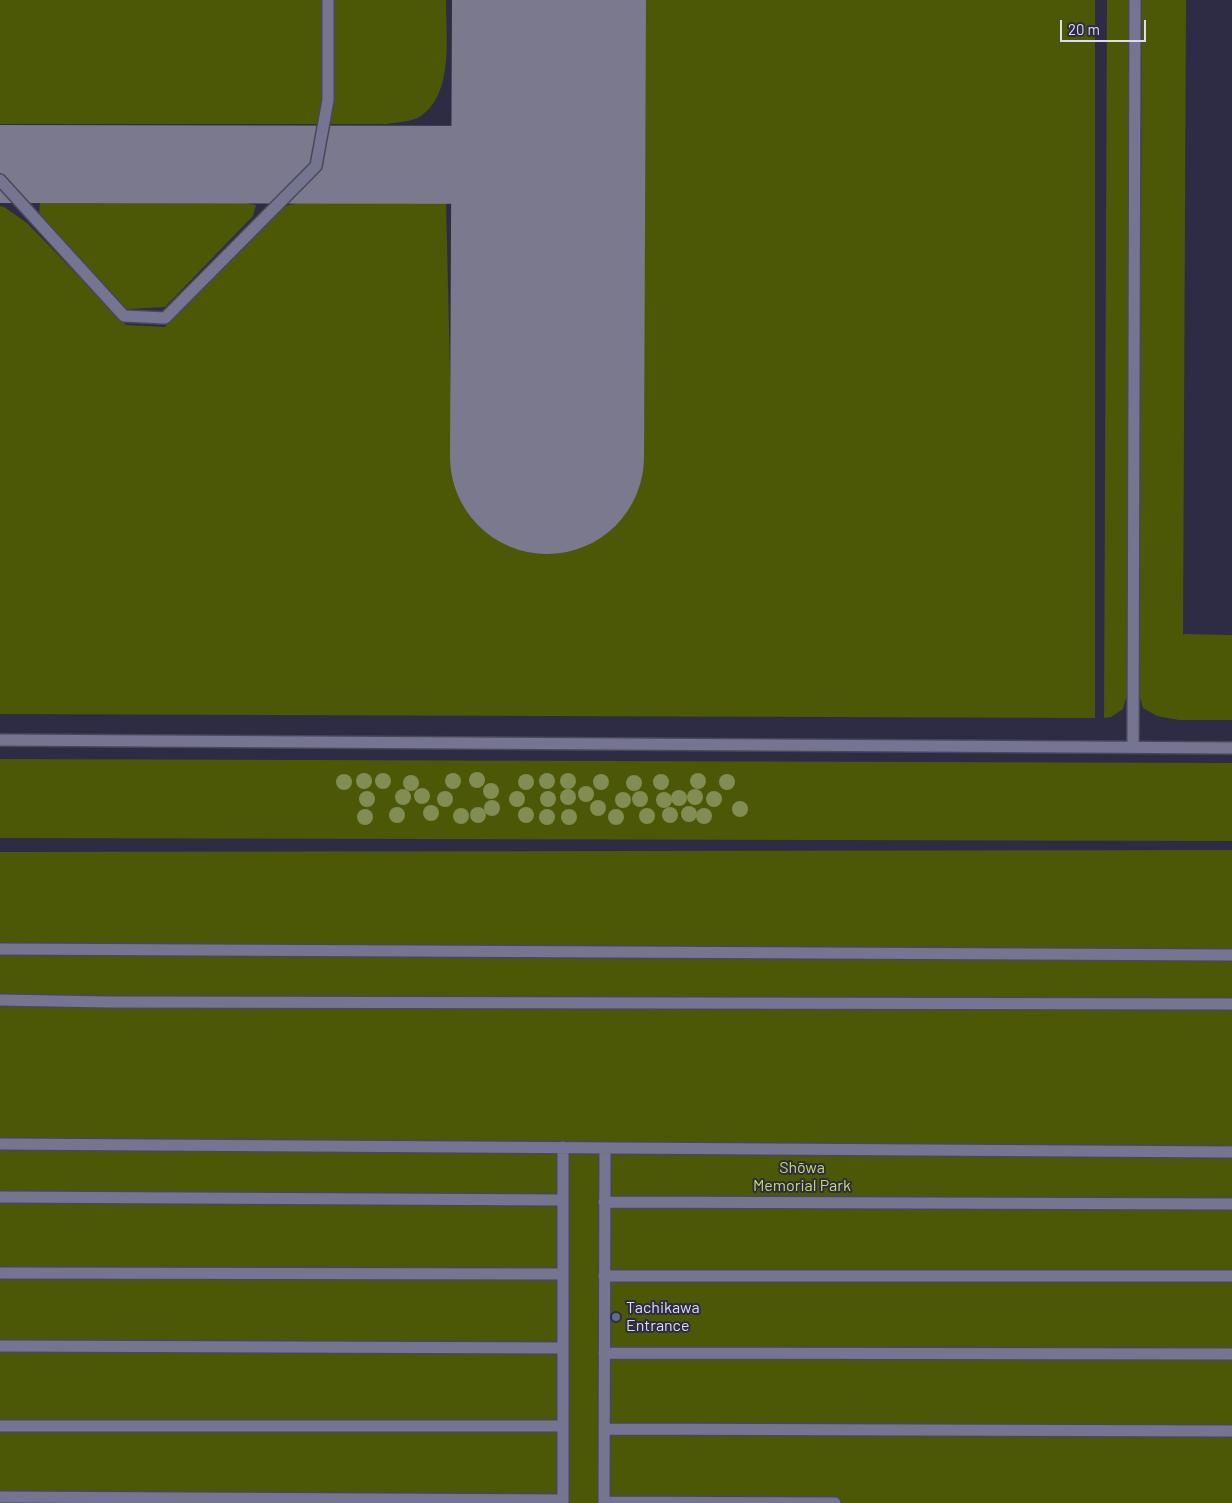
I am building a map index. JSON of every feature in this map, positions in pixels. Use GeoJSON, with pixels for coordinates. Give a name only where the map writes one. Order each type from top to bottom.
{"type":"FeatureCollection","features":[{"type":"Feature","properties":{"kind":"lane"},"geometry":{"type":"LineString","coordinates":[[0,180],[124,316],[165,318],[316,166],[328,100],[328,0]]}},
{"type":"Feature","properties":{"kind":"lane"},"geometry":{"type":"LineString","coordinates":[[1133,747],[1135,0]]}},
{"type":"Feature","properties":{"kind":"lane"},"geometry":{"type":"LineString","coordinates":[[0,740],[1232,748]]}},
{"type":"Feature","properties":{"kind":"lane"},"geometry":{"type":"LineString","coordinates":[[0,948],[1232,955]]}},
{"type":"Feature","properties":{"kind":"lane"},"geometry":{"type":"LineString","coordinates":[[0,1000],[128,1002],[1232,1004]]}},
{"type":"Feature","properties":{"kind":"lane"},"geometry":{"type":"LineString","coordinates":[[0,1144],[1232,1152]]}},
{"type":"Feature","properties":{"kind":"lane"},"geometry":{"type":"LineString","coordinates":[[0,1497],[563,1501],[563,1147]]}},
{"type":"Feature","properties":{"kind":"lane"},"geometry":{"type":"LineString","coordinates":[[605,1148],[604,1502],[836,1503]]}},
{"type":"Feature","properties":{"kind":"lane"},"geometry":{"type":"LineString","coordinates":[[0,1197],[563,1200]]}},
{"type":"Feature","properties":{"kind":"lane"},"geometry":{"type":"LineString","coordinates":[[604,1202],[1232,1204]]}},
{"type":"Feature","properties":{"kind":"lane"},"geometry":{"type":"LineString","coordinates":[[0,1274],[563,1274]]}},
{"type":"Feature","properties":{"kind":"lane"},"geometry":{"type":"LineString","coordinates":[[604,1276],[1232,1276]]}},
{"type":"Feature","properties":{"kind":"lane"},"geometry":{"type":"LineString","coordinates":[[0,1346],[563,1348]]}},
{"type":"Feature","properties":{"kind":"lane"},"geometry":{"type":"LineString","coordinates":[[604,1353],[1232,1354]]}},
{"type":"Feature","properties":{"kind":"lane"},"geometry":{"type":"LineString","coordinates":[[0,1426],[563,1426]]}},
{"type":"Feature","properties":{"kind":"lane"},"geometry":{"type":"LineString","coordinates":[[604,1429],[1232,1431]]}},
{"type":"Feature","properties":{"kind":"green space"},"geometry":{"type":"Polygon","coordinates":[[[0,0],[446,0],[446,63],[439,93],[432,106],[421,116],[409,121],[387,124],[0,124],[0,0]]]}},
{"type":"Feature","properties":{"kind":"green space"},"geometry":{"type":"Polygon","coordinates":[[[640,0],[1095,0],[1095,718],[0,714],[0,206],[27,223],[126,325],[165,327],[283,207],[299,202],[446,201],[452,457],[637,459],[640,0]]]}},
{"type":"Feature","properties":{"kind":"green space"},"geometry":{"type":"Polygon","coordinates":[[[1107,0],[1130,0],[1128,691],[1123,709],[1111,717],[1104,718],[1107,0]]]}},
{"type":"Feature","properties":{"kind":"green space"},"geometry":{"type":"Polygon","coordinates":[[[1142,0],[1186,0],[1183,634],[1232,635],[1232,720],[1179,720],[1157,716],[1143,708],[1139,694],[1142,0]]]}},
{"type":"Feature","properties":{"kind":"green space"},"geometry":{"type":"Polygon","coordinates":[[[49,200],[245,203],[256,205],[253,216],[165,307],[127,309],[39,214],[40,203],[49,200]]]}},
{"type":"Feature","properties":{"kind":"green space"},"geometry":{"type":"Polygon","coordinates":[[[0,759],[1232,763],[1232,841],[0,838],[0,759]]]}},
{"type":"Feature","properties":{"kind":"green space","name":"Shōwa Memorial Park"},"geometry":{"type":"Polygon","coordinates":[[[1232,850],[1232,1503],[0,1503],[0,852],[1232,850]]]}},
{"type":"Feature","properties":{"kind":"taxiway"},"geometry":{"type":"LineString","coordinates":[[0,164],[548,165]]}},
{"type":"Feature","properties":{"kind":"runway"},"geometry":{"type":"LineString","coordinates":[[547,457],[549,0]]}},
{"type":"Feature","properties":{"kind":"place","name":"Tachikawa Entrance"},"geometry":{"type":"Point","coordinates":[616,1317]}}]}
